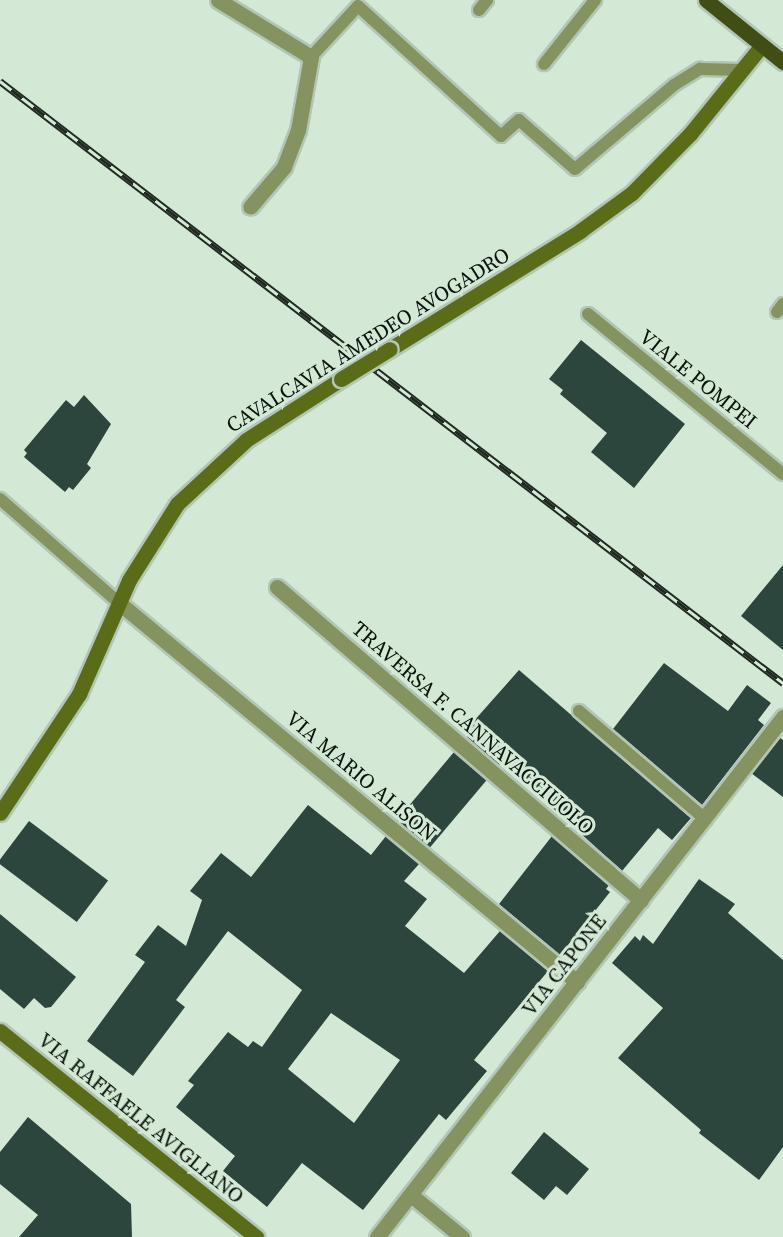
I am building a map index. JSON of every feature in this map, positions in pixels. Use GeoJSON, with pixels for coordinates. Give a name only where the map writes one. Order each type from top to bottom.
{"type":"FeatureCollection","features":[{"type":"Feature","properties":{"kind":"main road"},"geometry":{"type":"LineString","coordinates":[[706,0],[783,62]]}},
{"type":"Feature","properties":{"kind":"street"},"geometry":{"type":"LineString","coordinates":[[218,0],[311,57],[298,130],[284,167],[250,207]]}},
{"type":"Feature","properties":{"kind":"street","name":"CAVALCAVIA AMEDEO AVOGADRO"},"geometry":{"type":"LineString","coordinates":[[0,813],[79,694],[118,602],[158,530],[197,481],[246,440],[580,231],[624,200],[670,155],[762,45]]}},
{"type":"Feature","properties":{"kind":"street","name":"TRAVERSA F. CANNAVACCIUOLO"},"geometry":{"type":"LineString","coordinates":[[277,587],[641,900]]}},
{"type":"Feature","properties":{"kind":"street","name":"VIA MARIO ALISON"},"geometry":{"type":"LineString","coordinates":[[118,602],[577,982]]}},
{"type":"Feature","properties":{"kind":"street","name":"VIA CAPONE"},"geometry":{"type":"LineString","coordinates":[[377,1237],[705,820],[783,717]]}},
{"type":"Feature","properties":{"kind":"street","name":"VIA RAFFAELE AVIGLIANO"},"geometry":{"type":"LineString","coordinates":[[0,1031],[256,1237]]}},
{"type":"Feature","properties":{"kind":"street"},"geometry":{"type":"LineString","coordinates":[[411,1195],[462,1237]]}},
{"type":"Feature","properties":{"kind":"lane"},"geometry":{"type":"LineString","coordinates":[[478,10],[487,0]]}},
{"type":"Feature","properties":{"kind":"lane"},"geometry":{"type":"LineString","coordinates":[[544,64],[595,0]]}},
{"type":"Feature","properties":{"kind":"lane"},"geometry":{"type":"LineString","coordinates":[[311,57],[358,6],[501,136],[519,120],[575,169],[674,85],[700,69],[741,70]]}},
{"type":"Feature","properties":{"kind":"lane","name":"VIALE POMPEI"},"geometry":{"type":"LineString","coordinates":[[588,314],[783,474]]}},
{"type":"Feature","properties":{"kind":"lane"},"geometry":{"type":"LineString","coordinates":[[0,499],[118,602]]}},
{"type":"Feature","properties":{"kind":"lane"},"geometry":{"type":"LineString","coordinates":[[579,711],[705,820]]}},
{"type":"Feature","properties":{"kind":"building"},"geometry":{"type":"Polygon","coordinates":[[[581,340],[685,424],[634,488],[591,452],[607,433],[560,394],[563,390],[549,379],[581,340]]]}},
{"type":"Feature","properties":{"kind":"building"},"geometry":{"type":"Polygon","coordinates":[[[84,395],[111,424],[87,464],[91,468],[73,490],[69,487],[65,492],[24,457],[27,453],[24,450],[66,400],[74,407],[84,395]]]}},
{"type":"Feature","properties":{"kind":"building"},"geometry":{"type":"Polygon","coordinates":[[[783,565],[783,650],[741,616],[783,565]]]}},
{"type":"Feature","properties":{"kind":"building"},"geometry":{"type":"Polygon","coordinates":[[[664,663],[728,711],[747,685],[771,703],[758,720],[764,725],[702,805],[613,729],[664,663]]]}},
{"type":"Feature","properties":{"kind":"building"},"geometry":{"type":"Polygon","coordinates":[[[519,670],[691,818],[672,840],[658,828],[622,871],[502,762],[499,765],[467,737],[469,734],[465,731],[519,670]]]}},
{"type":"Feature","properties":{"kind":"building"},"geometry":{"type":"Polygon","coordinates":[[[779,737],[783,740],[783,797],[751,773],[779,737]]]}},
{"type":"Feature","properties":{"kind":"building"},"geometry":{"type":"Polygon","coordinates":[[[454,752],[487,780],[430,848],[397,820],[454,752]]]}},
{"type":"Feature","properties":{"kind":"building"},"geometry":{"type":"Polygon","coordinates":[[[308,805],[371,855],[386,836],[419,864],[404,881],[427,899],[405,926],[464,973],[500,931],[548,971],[474,1060],[487,1071],[446,1120],[439,1114],[363,1210],[302,1163],[267,1207],[223,1171],[235,1156],[176,1107],[194,1085],[188,1081],[228,1032],[248,1047],[253,1041],[262,1047],[302,990],[228,931],[176,1000],[185,1007],[133,1076],[87,1041],[145,962],[135,955],[158,925],[186,946],[202,900],[190,891],[221,853],[251,877],[308,805]],[[331,1013],[288,1069],[354,1123],[400,1060],[331,1013]]]}},
{"type":"Feature","properties":{"kind":"building"},"geometry":{"type":"Polygon","coordinates":[[[29,821],[108,881],[77,922],[0,864],[0,859],[29,821]]]}},
{"type":"Feature","properties":{"kind":"building"},"geometry":{"type":"Polygon","coordinates":[[[552,836],[609,885],[606,889],[610,892],[560,955],[499,904],[552,836]]]}},
{"type":"Feature","properties":{"kind":"building"},"geometry":{"type":"Polygon","coordinates":[[[699,879],[735,904],[728,913],[783,960],[783,1147],[759,1180],[699,1133],[701,1130],[618,1058],[663,1008],[612,963],[635,936],[640,941],[643,935],[653,944],[699,879]]]}},
{"type":"Feature","properties":{"kind":"building"},"geometry":{"type":"Polygon","coordinates":[[[0,914],[76,977],[51,1007],[45,1008],[34,998],[24,1009],[0,989],[0,914]]]}},
{"type":"Feature","properties":{"kind":"building"},"geometry":{"type":"Polygon","coordinates":[[[28,1117],[131,1204],[132,1237],[19,1237],[38,1215],[0,1184],[0,1152],[28,1117]]]}},
{"type":"Feature","properties":{"kind":"building"},"geometry":{"type":"Polygon","coordinates":[[[544,1132],[589,1169],[567,1195],[556,1186],[544,1200],[511,1173],[544,1132]]]}},
{"type":"Feature","properties":{"kind":"railway"},"geometry":{"type":"LineString","coordinates":[[0,81],[783,683]]}}]}
